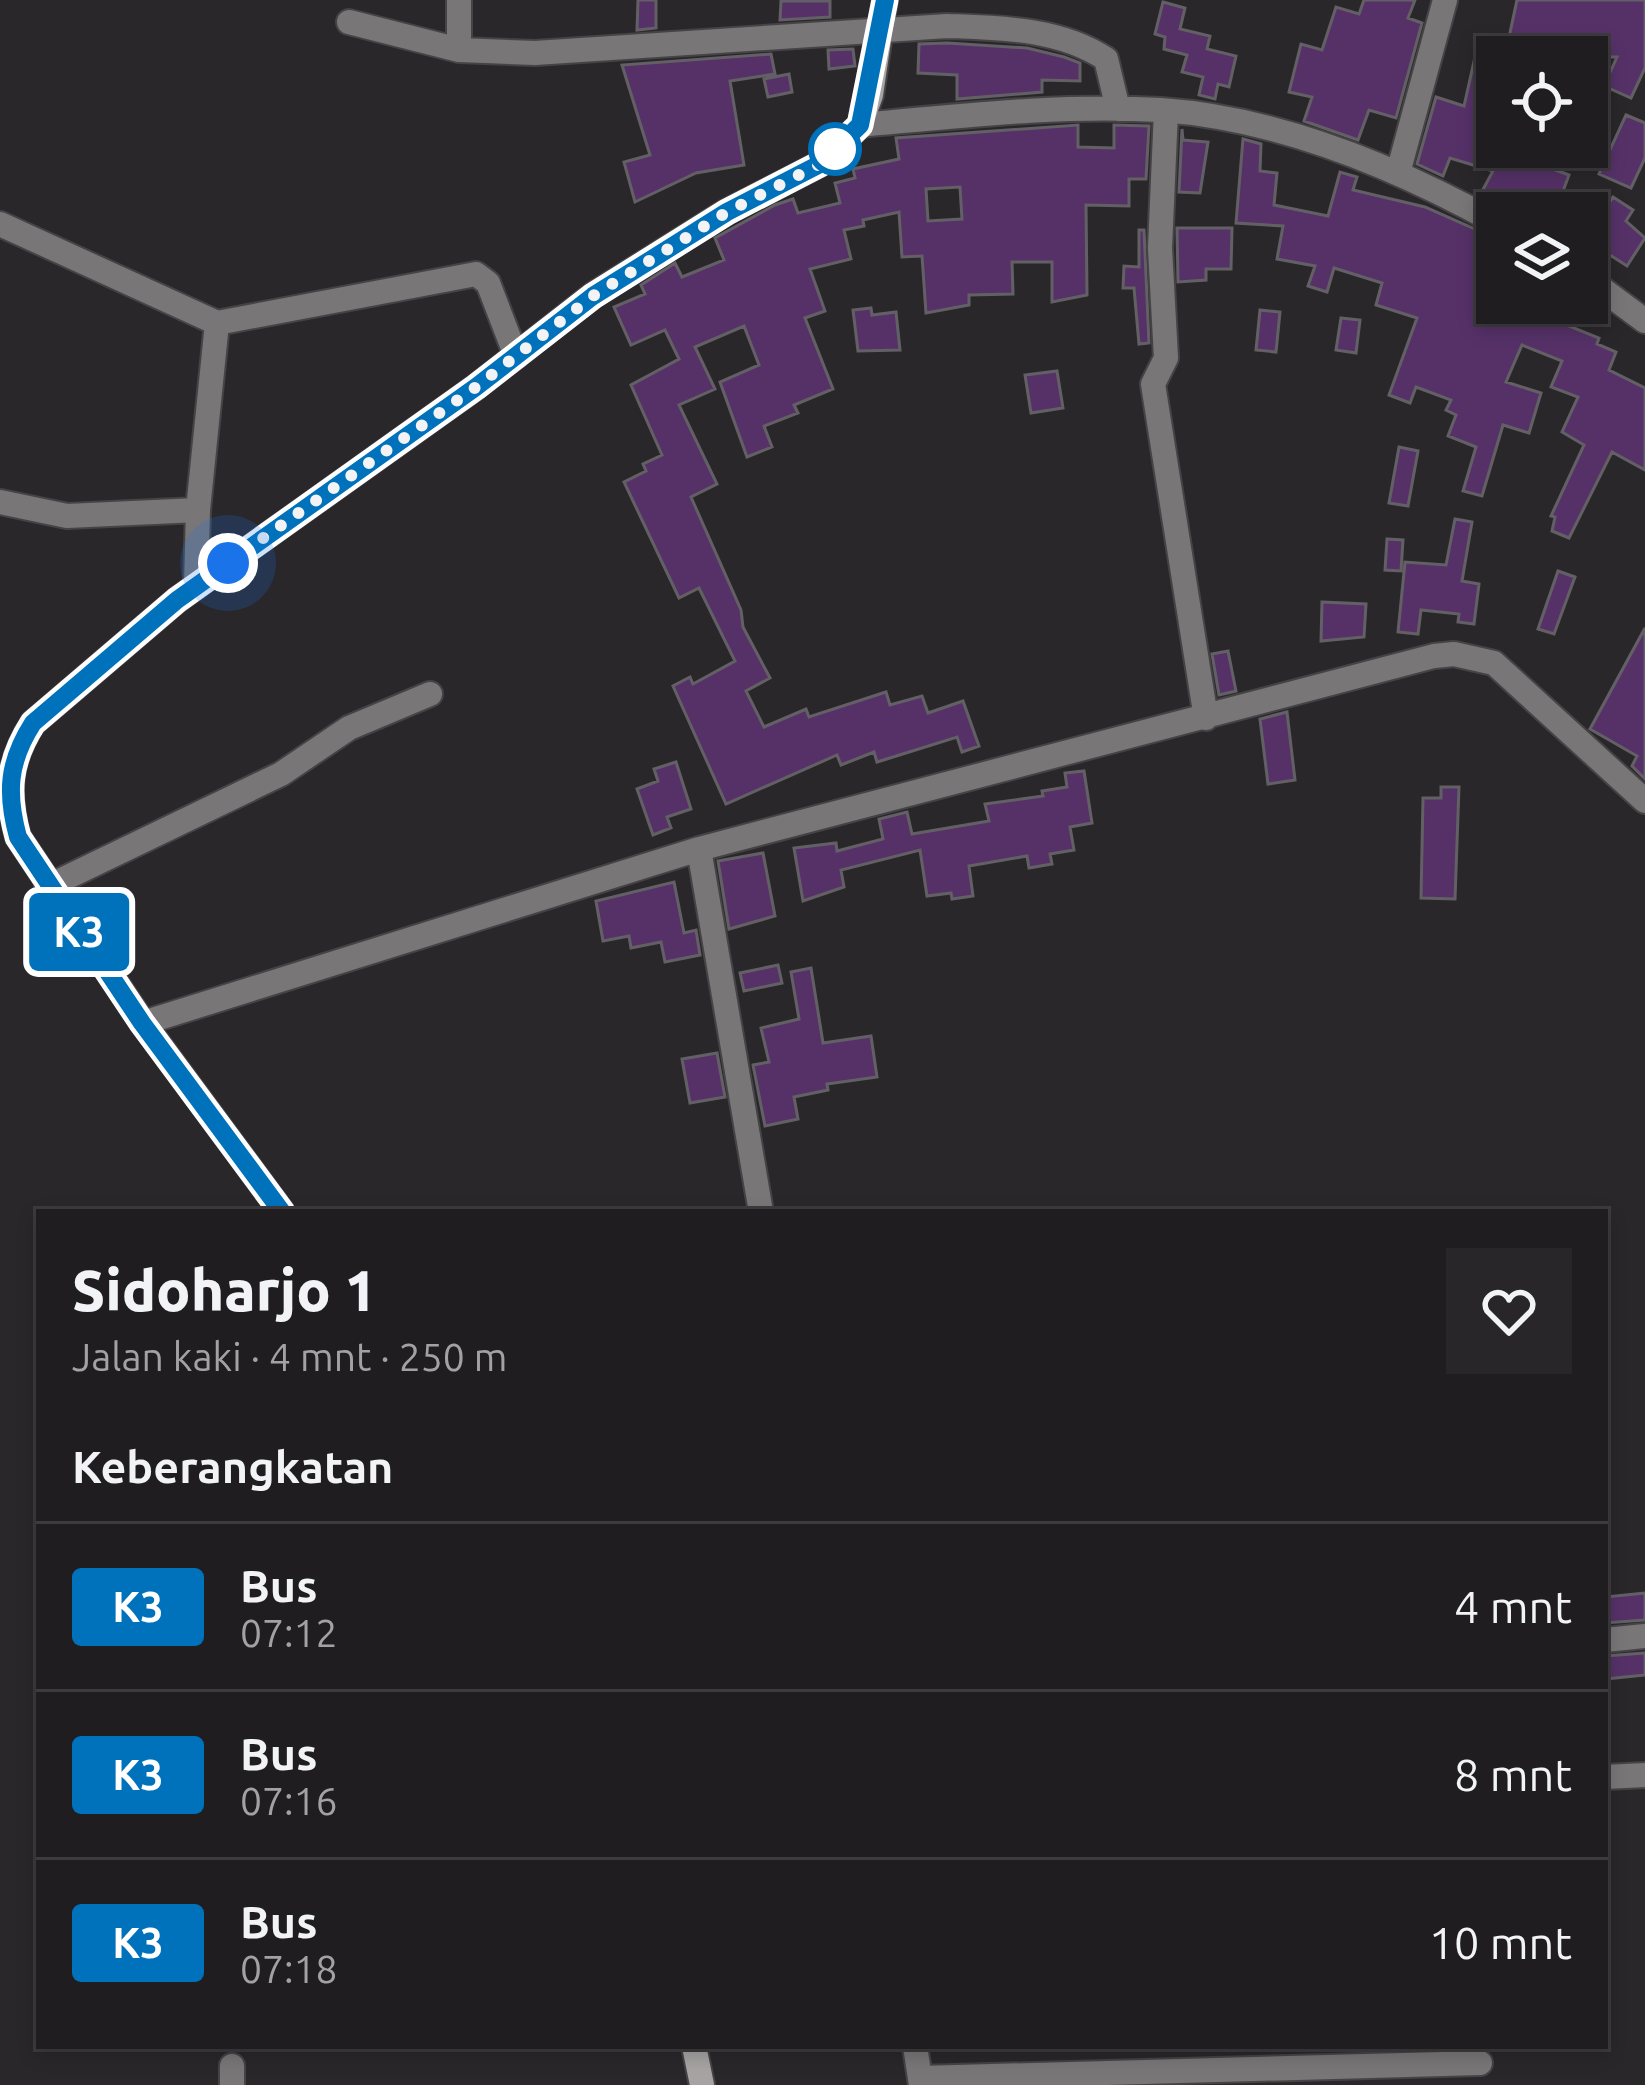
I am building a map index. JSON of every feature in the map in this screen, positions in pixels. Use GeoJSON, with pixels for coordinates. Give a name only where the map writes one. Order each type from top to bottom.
{"type":"FeatureCollection","features":[{"type":"Feature","properties":{"kind":"main road"},"geometry":{"type":"LineString","coordinates":[[280,1209],[142,1023],[18,837],[9,804],[9,772],[18,746],[33,723],[196,586],[612,284],[727,212],[820,164],[860,125],[885,0]]}},
{"type":"Feature","properties":{"kind":"main road"},"geometry":{"type":"LineString","coordinates":[[695,2049],[702,2085]]}},
{"type":"Feature","properties":{"kind":"street"},"geometry":{"type":"LineString","coordinates":[[459,0],[459,50]]}},
{"type":"Feature","properties":{"kind":"street"},"geometry":{"type":"LineString","coordinates":[[1398,173],[1445,0]]}},
{"type":"Feature","properties":{"kind":"street"},"geometry":{"type":"LineString","coordinates":[[349,22],[459,50],[535,53],[1004,28],[1085,46],[1106,59],[1118,109]]}},
{"type":"Feature","properties":{"kind":"street"},"geometry":{"type":"LineString","coordinates":[[860,125],[1118,109],[1225,118],[1398,173],[1476,212]]}},
{"type":"Feature","properties":{"kind":"street"},"geometry":{"type":"LineString","coordinates":[[1166,111],[1160,248],[1166,358],[1153,384],[1206,718]]}},
{"type":"Feature","properties":{"kind":"street"},"geometry":{"type":"LineString","coordinates":[[0,224],[217,323],[476,274],[488,283],[516,356]]}},
{"type":"Feature","properties":{"kind":"street"},"geometry":{"type":"LineString","coordinates":[[1608,294],[1645,321]]}},
{"type":"Feature","properties":{"kind":"street"},"geometry":{"type":"LineString","coordinates":[[196,586],[198,510],[217,323]]}},
{"type":"Feature","properties":{"kind":"street"},"geometry":{"type":"LineString","coordinates":[[0,502],[67,516],[198,510]]}},
{"type":"Feature","properties":{"kind":"street"},"geometry":{"type":"LineString","coordinates":[[142,1023],[699,849],[1434,656],[1475,656],[1494,663],[1645,801]]}},
{"type":"Feature","properties":{"kind":"street"},"geometry":{"type":"LineString","coordinates":[[47,886],[281,774],[350,728],[430,694]]}},
{"type":"Feature","properties":{"kind":"street"},"geometry":{"type":"LineString","coordinates":[[699,849],[760,1209]]}},
{"type":"Feature","properties":{"kind":"street"},"geometry":{"type":"LineString","coordinates":[[1608,1640],[1645,1636]]}},
{"type":"Feature","properties":{"kind":"street"},"geometry":{"type":"LineString","coordinates":[[1608,1778],[1645,1774]]}},
{"type":"Feature","properties":{"kind":"street"},"geometry":{"type":"LineString","coordinates":[[916,2049],[921,2082],[1480,2063]]}},
{"type":"Feature","properties":{"kind":"building"},"geometry":{"type":"Polygon","coordinates":[[[638,0],[656,0],[656,28],[637,30],[638,0]]]}},
{"type":"Feature","properties":{"kind":"building"},"geometry":{"type":"Polygon","coordinates":[[[1364,0],[1415,0],[1408,18],[1422,23],[1396,118],[1369,110],[1358,140],[1304,121],[1312,97],[1289,92],[1301,44],[1322,50],[1336,7],[1359,14],[1364,0]]]}},
{"type":"Feature","properties":{"kind":"building"},"geometry":{"type":"Polygon","coordinates":[[[1517,0],[1645,0],[1645,68],[1631,98],[1608,88],[1617,57],[1608,57],[1608,36],[1509,36],[1517,0]]]}},
{"type":"Feature","properties":{"kind":"building"},"geometry":{"type":"Polygon","coordinates":[[[781,1],[830,1],[830,17],[780,20],[781,1]]]}},
{"type":"Feature","properties":{"kind":"building"},"geometry":{"type":"Polygon","coordinates":[[[1163,2],[1185,8],[1180,29],[1210,36],[1207,49],[1236,56],[1229,87],[1218,84],[1215,99],[1199,95],[1203,77],[1182,72],[1187,55],[1164,49],[1165,37],[1155,34],[1163,2]]]}},
{"type":"Feature","properties":{"kind":"building"},"geometry":{"type":"Polygon","coordinates":[[[919,44],[1027,48],[1064,57],[1080,63],[1080,81],[1042,80],[1042,92],[957,99],[957,75],[918,73],[919,44]]]}},
{"type":"Feature","properties":{"kind":"building"},"geometry":{"type":"Polygon","coordinates":[[[853,49],[855,66],[829,69],[828,50],[853,49]]]}},
{"type":"Feature","properties":{"kind":"building"},"geometry":{"type":"Polygon","coordinates":[[[1476,52],[1476,166],[1450,158],[1443,176],[1417,164],[1436,97],[1464,106],[1476,52]]]}},
{"type":"Feature","properties":{"kind":"building"},"geometry":{"type":"Polygon","coordinates":[[[771,54],[775,74],[730,81],[744,165],[696,173],[635,202],[624,162],[650,155],[622,65],[771,54]]]}},
{"type":"Feature","properties":{"kind":"building"},"geometry":{"type":"Polygon","coordinates":[[[789,74],[792,92],[768,97],[764,79],[789,74]]]}},
{"type":"Feature","properties":{"kind":"building"},"geometry":{"type":"Polygon","coordinates":[[[1626,115],[1645,123],[1645,158],[1631,188],[1599,174],[1608,168],[1608,154],[1626,115]]]}},
{"type":"Feature","properties":{"kind":"building"},"geometry":{"type":"Polygon","coordinates":[[[1078,125],[1078,147],[1114,148],[1114,125],[1149,126],[1146,179],[1129,179],[1129,206],[1086,205],[1087,295],[1052,302],[1052,262],[1012,262],[1013,294],[969,295],[969,305],[926,313],[922,256],[902,257],[899,212],[844,230],[851,259],[810,269],[825,311],[805,318],[833,389],[794,405],[798,413],[764,426],[772,447],[747,457],[720,382],[759,365],[744,326],[695,347],[715,389],[679,405],[717,484],[691,497],[741,610],[743,627],[770,678],[746,691],[764,727],[806,709],[809,717],[886,692],[890,705],[922,696],[928,713],[963,701],[979,746],[962,752],[957,737],[877,762],[874,752],[841,765],[837,755],[726,804],[673,686],[690,677],[693,684],[735,661],[699,588],[679,598],[624,482],[646,471],[643,464],[662,455],[631,385],[679,359],[665,330],[631,345],[614,307],[645,294],[641,285],[675,263],[682,277],[724,260],[715,238],[775,205],[793,199],[798,213],[840,203],[835,183],[855,178],[853,169],[899,159],[896,138],[1078,125]],[[960,187],[926,189],[928,221],[962,219],[960,187]]]}},
{"type":"Feature","properties":{"kind":"building"},"geometry":{"type":"Polygon","coordinates":[[[1182,129],[1183,140],[1208,142],[1200,193],[1179,192],[1182,129]]]}},
{"type":"Feature","properties":{"kind":"building"},"geometry":{"type":"Polygon","coordinates":[[[1243,139],[1261,144],[1260,171],[1277,173],[1274,205],[1328,216],[1340,172],[1357,177],[1353,190],[1425,207],[1476,230],[1476,324],[1564,324],[1599,338],[1597,344],[1616,352],[1609,370],[1645,388],[1645,470],[1612,452],[1569,538],[1552,531],[1555,517],[1551,516],[1584,445],[1562,432],[1578,397],[1551,387],[1562,361],[1522,345],[1506,382],[1541,393],[1529,433],[1503,425],[1482,496],[1463,491],[1476,447],[1448,436],[1456,415],[1446,410],[1451,400],[1416,387],[1410,403],[1389,395],[1417,318],[1376,305],[1382,283],[1334,268],[1327,292],[1308,286],[1315,266],[1277,259],[1283,226],[1236,223],[1243,139]]]}},
{"type":"Feature","properties":{"kind":"building"},"geometry":{"type":"Polygon","coordinates":[[[1483,168],[1550,168],[1569,175],[1563,192],[1482,192],[1493,171],[1483,168]]]}},
{"type":"Feature","properties":{"kind":"building"},"geometry":{"type":"Polygon","coordinates":[[[1613,197],[1633,210],[1626,221],[1645,238],[1627,266],[1608,258],[1608,205],[1613,197]]]}},
{"type":"Feature","properties":{"kind":"building"},"geometry":{"type":"Polygon","coordinates":[[[1177,228],[1232,228],[1231,269],[1206,269],[1206,280],[1178,282],[1177,228]]]}},
{"type":"Feature","properties":{"kind":"building"},"geometry":{"type":"Polygon","coordinates":[[[1139,230],[1144,230],[1149,343],[1139,344],[1134,288],[1123,288],[1124,266],[1139,267],[1139,230]]]}},
{"type":"Feature","properties":{"kind":"building"},"geometry":{"type":"Polygon","coordinates":[[[871,308],[872,315],[896,312],[900,350],[858,351],[853,310],[871,308]]]}},
{"type":"Feature","properties":{"kind":"building"},"geometry":{"type":"Polygon","coordinates":[[[1260,310],[1280,312],[1276,352],[1256,350],[1260,310]]]}},
{"type":"Feature","properties":{"kind":"building"},"geometry":{"type":"Polygon","coordinates":[[[1341,318],[1360,320],[1356,353],[1336,350],[1341,318]]]}},
{"type":"Feature","properties":{"kind":"building"},"geometry":{"type":"Polygon","coordinates":[[[1057,371],[1063,408],[1031,413],[1025,375],[1057,371]]]}},
{"type":"Feature","properties":{"kind":"building"},"geometry":{"type":"Polygon","coordinates":[[[1399,447],[1418,451],[1408,506],[1389,503],[1399,447]]]}},
{"type":"Feature","properties":{"kind":"building"},"geometry":{"type":"Polygon","coordinates":[[[1455,519],[1472,522],[1462,581],[1479,584],[1474,624],[1458,622],[1459,614],[1421,610],[1418,634],[1398,632],[1405,562],[1446,565],[1455,519]]]}},
{"type":"Feature","properties":{"kind":"building"},"geometry":{"type":"Polygon","coordinates":[[[1387,539],[1403,540],[1401,571],[1385,570],[1387,539]]]}},
{"type":"Feature","properties":{"kind":"building"},"geometry":{"type":"Polygon","coordinates":[[[1558,571],[1575,577],[1554,634],[1538,629],[1558,571]]]}},
{"type":"Feature","properties":{"kind":"building"},"geometry":{"type":"Polygon","coordinates":[[[1322,602],[1366,604],[1364,637],[1321,641],[1322,602]]]}},
{"type":"Feature","properties":{"kind":"building"},"geometry":{"type":"Polygon","coordinates":[[[1645,628],[1645,779],[1632,766],[1637,756],[1590,729],[1645,628]]]}},
{"type":"Feature","properties":{"kind":"building"},"geometry":{"type":"Polygon","coordinates":[[[1228,651],[1236,691],[1219,695],[1212,654],[1228,651]]]}},
{"type":"Feature","properties":{"kind":"building"},"geometry":{"type":"Polygon","coordinates":[[[1287,712],[1295,780],[1268,784],[1260,719],[1287,712]]]}},
{"type":"Feature","properties":{"kind":"building"},"geometry":{"type":"Polygon","coordinates":[[[676,762],[691,809],[667,817],[671,828],[653,835],[637,789],[658,781],[654,769],[676,762]]]}},
{"type":"Feature","properties":{"kind":"building"},"geometry":{"type":"Polygon","coordinates":[[[1084,771],[1092,823],[1070,827],[1074,850],[1050,854],[1052,864],[1029,868],[1027,856],[969,866],[973,896],[952,899],[951,893],[927,896],[920,850],[841,870],[844,887],[803,901],[794,848],[836,843],[837,851],[883,839],[879,819],[907,812],[912,834],[989,821],[985,804],[1043,796],[1042,791],[1067,787],[1065,773],[1084,771]]]}},
{"type":"Feature","properties":{"kind":"building"},"geometry":{"type":"Polygon","coordinates":[[[1441,787],[1459,787],[1455,899],[1421,898],[1423,798],[1441,798],[1441,787]]]}},
{"type":"Feature","properties":{"kind":"building"},"geometry":{"type":"Polygon","coordinates":[[[763,853],[775,916],[729,929],[718,861],[763,853]]]}},
{"type":"Feature","properties":{"kind":"building"},"geometry":{"type":"Polygon","coordinates":[[[674,882],[684,933],[696,930],[700,955],[665,962],[661,942],[631,948],[629,936],[603,941],[596,901],[674,882]]]}},
{"type":"Feature","properties":{"kind":"building"},"geometry":{"type":"Polygon","coordinates":[[[778,965],[782,983],[744,991],[740,973],[778,965]]]}},
{"type":"Feature","properties":{"kind":"building"},"geometry":{"type":"Polygon","coordinates":[[[811,968],[823,1043],[871,1036],[877,1077],[827,1084],[828,1090],[794,1097],[798,1119],[765,1126],[753,1065],[769,1062],[761,1028],[799,1019],[791,972],[811,968]]]}},
{"type":"Feature","properties":{"kind":"building"},"geometry":{"type":"Polygon","coordinates":[[[717,1053],[725,1097],[690,1103],[682,1059],[717,1053]]]}},
{"type":"Feature","properties":{"kind":"building"},"geometry":{"type":"Polygon","coordinates":[[[1645,1593],[1645,1620],[1608,1623],[1608,1597],[1645,1593]]]}},
{"type":"Feature","properties":{"kind":"building"},"geometry":{"type":"Polygon","coordinates":[[[1645,1653],[1645,1675],[1608,1679],[1608,1656],[1645,1653]]]}},
{"type":"Feature","properties":{"kind":"bus line","name":"K3"},"geometry":{"type":"LineString","coordinates":[[280,1209],[142,1023],[18,837],[9,804],[9,772],[18,746],[33,723],[177,600],[476,387],[593,296],[727,212],[820,164],[860,125],[871,95],[885,0]]}},
{"type":"Feature","properties":{"kind":"route"},"geometry":{"type":"LineString","coordinates":[[228,563],[476,387],[593,296],[727,212],[820,164],[840,145],[835,149]]}}]}
